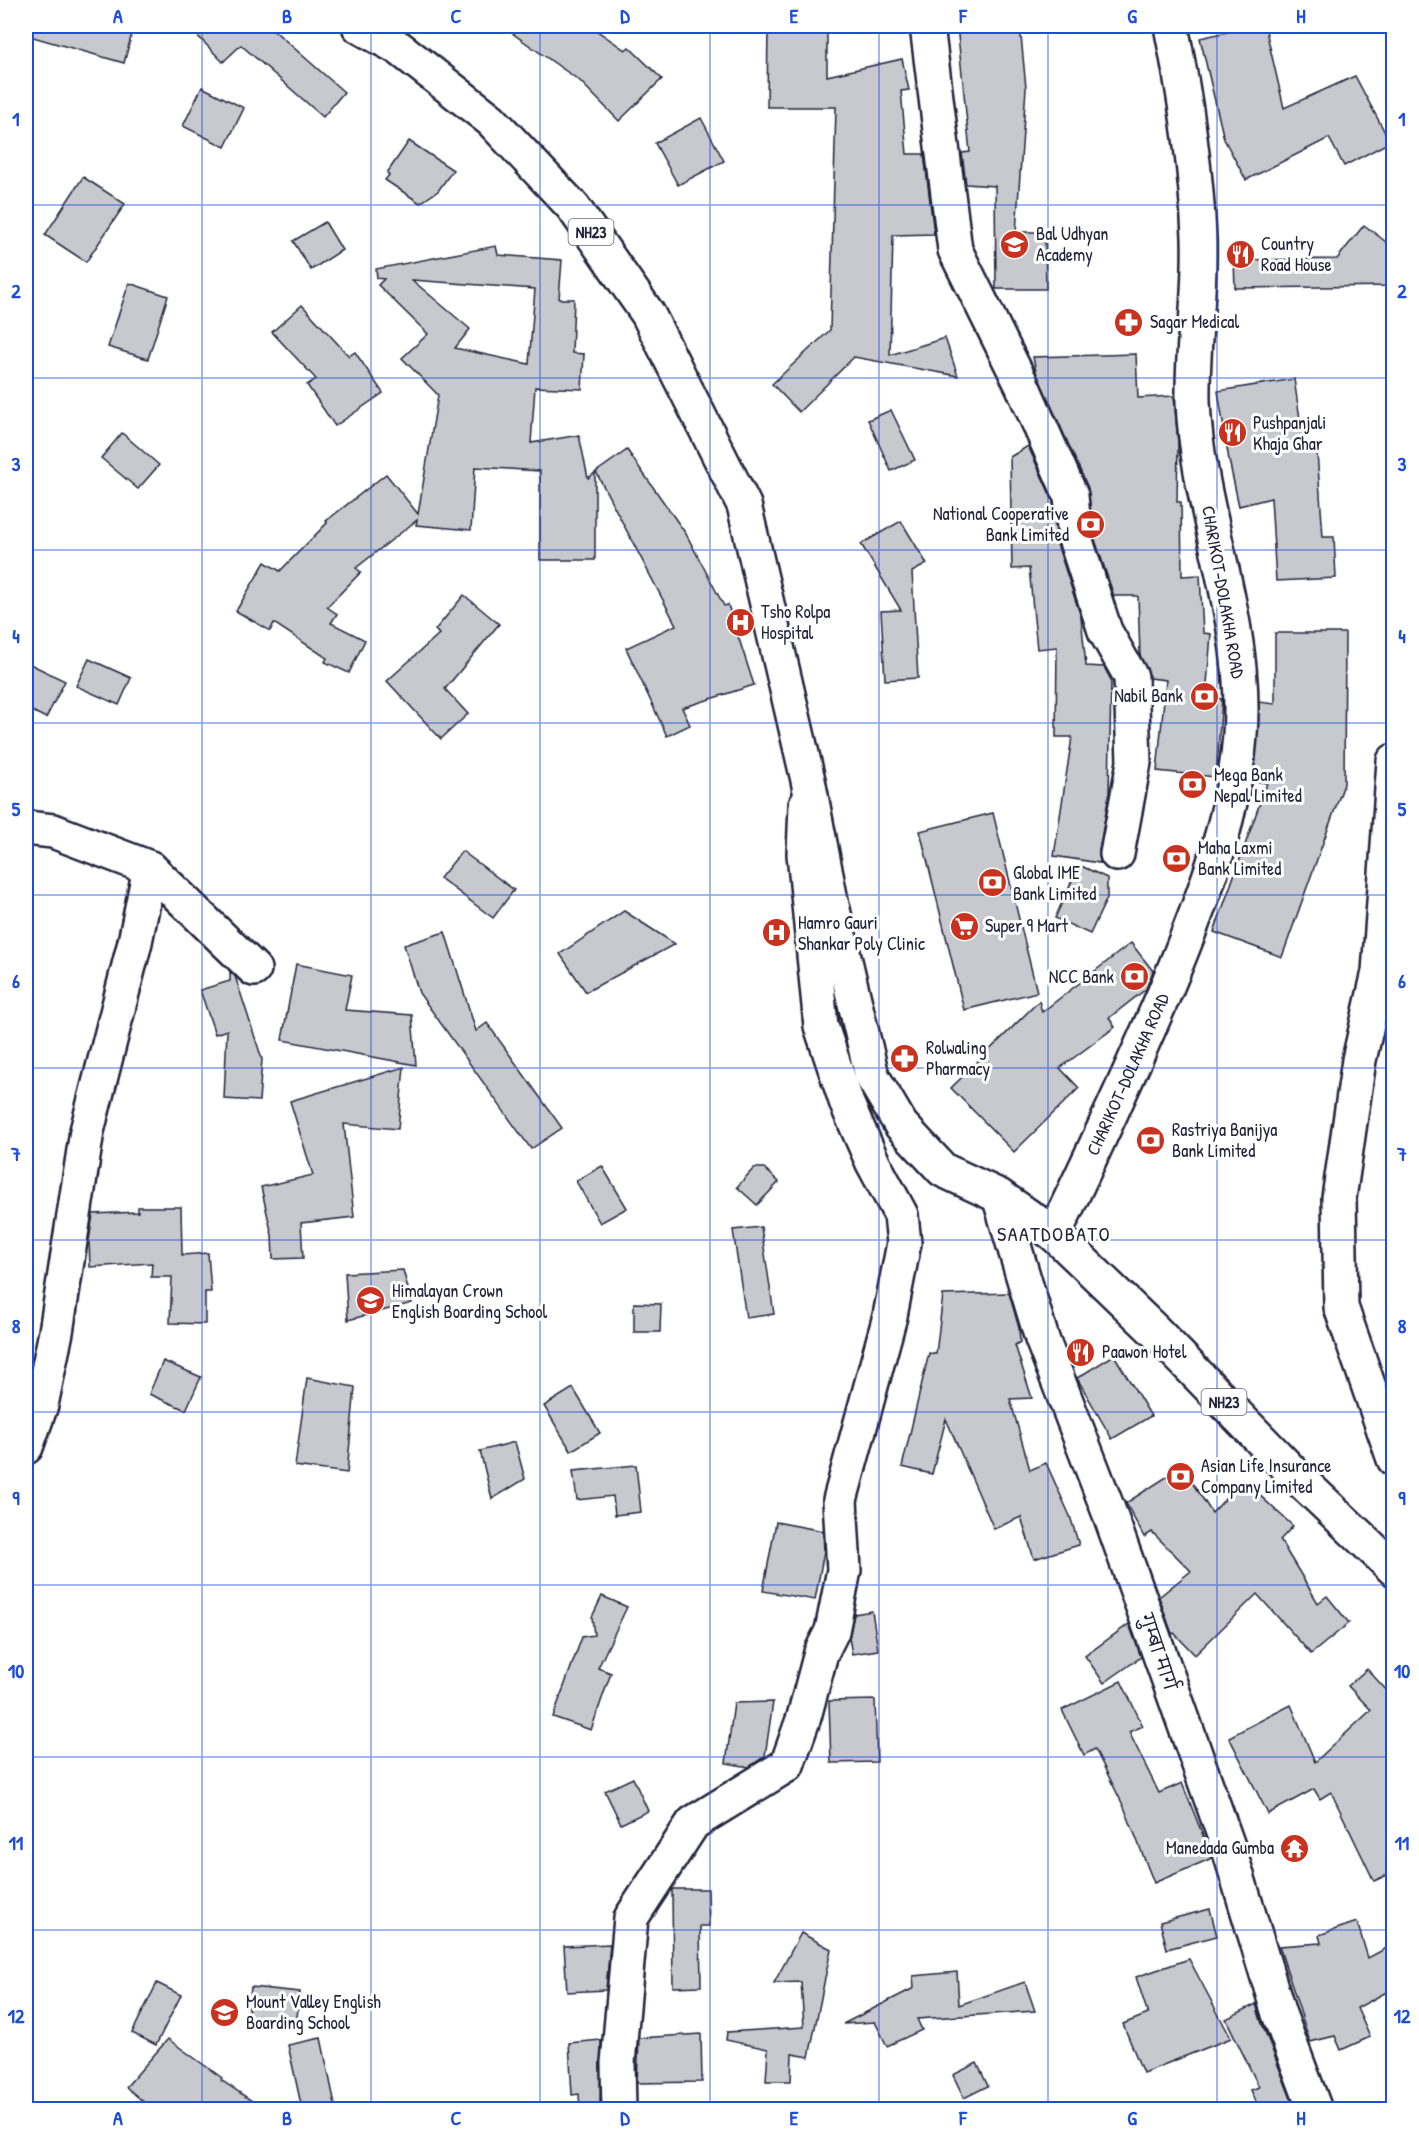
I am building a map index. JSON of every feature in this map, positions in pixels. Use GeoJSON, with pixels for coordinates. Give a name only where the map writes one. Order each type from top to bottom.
{"type":"FeatureCollection","features":[{"type":"Feature","properties":{"kind":"main road","name":"NH23"},"geometry":{"type":"LineString","coordinates":[[359,26],[399,48],[491,120],[573,207],[648,314],[744,505],[808,780],[831,901],[872,1076],[901,1125],[943,1170],[999,1196],[1054,1234],[1156,1332],[1305,1485],[1394,1569]]}},
{"type":"Feature","properties":{"kind":"main road"},"geometry":{"type":"LineString","coordinates":[[927,26],[955,250],[1022,386],[1071,496],[1075,538],[1105,631],[1131,677],[1134,762],[1117,854]]}},
{"type":"Feature","properties":{"kind":"main road","name":"CHARIKOT-DOLAKHA ROAD"},"geometry":{"type":"LineString","coordinates":[[1054,1234],[1106,1125],[1190,933],[1215,862],[1236,768],[1241,711],[1238,659],[1198,458],[1193,399],[1199,238],[1194,166],[1171,26]]}},
{"type":"Feature","properties":{"kind":"main road"},"geometry":{"type":"LineString","coordinates":[[1394,761],[1379,972],[1359,1060],[1339,1198],[1341,1307],[1394,1459]]}},
{"type":"Feature","properties":{"kind":"main road"},"geometry":{"type":"LineString","coordinates":[[619,2109],[618,2063],[631,1918],[693,1823],[787,1765],[804,1717],[821,1653],[832,1630],[844,1570],[840,1500],[890,1316],[904,1243],[901,1215],[873,1163],[847,1104],[821,1026],[804,854],[808,780]]}},
{"type":"Feature","properties":{"kind":"main road"},"geometry":{"type":"LineString","coordinates":[[26,828],[53,831],[150,867],[254,969]]}},
{"type":"Feature","properties":{"kind":"main road"},"geometry":{"type":"LineString","coordinates":[[26,1447],[41,1405],[56,1332],[87,1131],[135,942],[150,867]]}},
{"type":"Feature","properties":{"kind":"main road","name":"गुम्बा मार्ग"},"geometry":{"type":"LineString","coordinates":[[999,1196],[1042,1339],[1109,1512],[1229,1849],[1279,2014],[1315,2109]]}},
{"type":"Feature","properties":{"kind":"building"},"geometry":{"type":"Polygon","coordinates":[[[26,26],[134,26],[124,63],[26,35],[26,26]]]}},
{"type":"Feature","properties":{"kind":"building"},"geometry":{"type":"Polygon","coordinates":[[[188,26],[269,26],[344,92],[323,117],[241,45],[223,62],[188,26]]]}},
{"type":"Feature","properties":{"kind":"building"},"geometry":{"type":"Polygon","coordinates":[[[502,26],[590,26],[625,50],[629,47],[662,79],[619,121],[580,81],[502,26]]]}},
{"type":"Feature","properties":{"kind":"building"},"geometry":{"type":"Polygon","coordinates":[[[768,26],[827,26],[827,76],[902,59],[909,90],[901,91],[907,154],[924,154],[934,234],[893,235],[890,355],[945,338],[958,376],[854,357],[799,412],[772,384],[830,330],[836,107],[767,107],[768,26]]]}},
{"type":"Feature","properties":{"kind":"building"},"geometry":{"type":"Polygon","coordinates":[[[957,26],[1020,26],[1026,88],[1016,232],[1045,232],[1046,289],[996,289],[995,186],[966,184],[962,153],[970,152],[957,26]]]}},
{"type":"Feature","properties":{"kind":"building"},"geometry":{"type":"Polygon","coordinates":[[[1254,26],[1265,26],[1284,108],[1355,76],[1390,142],[1344,166],[1329,138],[1246,180],[1224,139],[1200,38],[1254,26]]]}},
{"type":"Feature","properties":{"kind":"building"},"geometry":{"type":"Polygon","coordinates":[[[202,87],[244,108],[225,147],[183,126],[202,87]]]}},
{"type":"Feature","properties":{"kind":"building"},"geometry":{"type":"Polygon","coordinates":[[[701,118],[724,161],[678,185],[655,143],[701,118]]]}},
{"type":"Feature","properties":{"kind":"building"},"geometry":{"type":"Polygon","coordinates":[[[409,141],[453,170],[438,191],[420,203],[385,180],[389,175],[387,173],[409,141]]]}},
{"type":"Feature","properties":{"kind":"building"},"geometry":{"type":"Polygon","coordinates":[[[83,177],[125,204],[86,262],[45,235],[83,177]]]}},
{"type":"Feature","properties":{"kind":"building"},"geometry":{"type":"Polygon","coordinates":[[[325,222],[342,250],[311,270],[293,241],[325,222]]]}},
{"type":"Feature","properties":{"kind":"building"},"geometry":{"type":"Polygon","coordinates":[[[1364,225],[1394,248],[1394,286],[1235,288],[1234,260],[1337,259],[1364,225]]]}},
{"type":"Feature","properties":{"kind":"building"},"geometry":{"type":"Polygon","coordinates":[[[496,246],[498,255],[562,260],[559,299],[574,299],[572,353],[584,354],[582,389],[535,387],[531,443],[579,435],[588,478],[595,473],[595,560],[540,560],[540,471],[475,467],[471,530],[416,525],[417,520],[356,568],[361,572],[327,607],[337,614],[331,623],[365,640],[349,673],[325,662],[327,658],[274,623],[270,631],[236,611],[265,562],[280,571],[327,523],[326,521],[386,474],[418,514],[438,395],[402,358],[428,334],[378,285],[384,279],[377,278],[376,269],[496,246]],[[412,280],[470,329],[455,348],[529,364],[535,289],[412,280]]]}},
{"type":"Feature","properties":{"kind":"building"},"geometry":{"type":"Polygon","coordinates":[[[129,283],[168,296],[148,359],[108,347],[129,283]]]}},
{"type":"Feature","properties":{"kind":"building"},"geometry":{"type":"Polygon","coordinates":[[[302,305],[349,356],[355,352],[383,393],[335,426],[307,385],[316,379],[272,332],[302,305]]]}},
{"type":"Feature","properties":{"kind":"building"},"geometry":{"type":"Polygon","coordinates":[[[1136,354],[1138,398],[1174,396],[1178,443],[1177,502],[1181,502],[1182,576],[1200,575],[1203,633],[1211,634],[1206,697],[1222,699],[1216,777],[1157,771],[1166,680],[1150,678],[1140,655],[1138,596],[1114,596],[1093,534],[1088,488],[1036,372],[1033,357],[1136,354]]]}},
{"type":"Feature","properties":{"kind":"building"},"geometry":{"type":"Polygon","coordinates":[[[1294,379],[1305,452],[1317,452],[1323,537],[1334,537],[1336,578],[1276,581],[1271,498],[1239,506],[1229,460],[1218,391],[1294,379]]]}},
{"type":"Feature","properties":{"kind":"building"},"geometry":{"type":"Polygon","coordinates":[[[891,410],[915,460],[891,471],[868,420],[891,410]]]}},
{"type":"Feature","properties":{"kind":"building"},"geometry":{"type":"Polygon","coordinates":[[[122,433],[159,465],[138,489],[101,458],[122,433]]]}},
{"type":"Feature","properties":{"kind":"building"},"geometry":{"type":"Polygon","coordinates":[[[1028,446],[1053,501],[1057,544],[1081,617],[1086,666],[1104,667],[1111,680],[1109,795],[1099,851],[1100,863],[1054,856],[1072,737],[1056,737],[1057,647],[1037,649],[1029,568],[1012,569],[1010,457],[1028,446]]]}},
{"type":"Feature","properties":{"kind":"building"},"geometry":{"type":"Polygon","coordinates":[[[627,450],[686,534],[724,606],[728,605],[754,685],[682,708],[690,725],[667,736],[626,648],[676,625],[596,472],[627,450]]]}},
{"type":"Feature","properties":{"kind":"building"},"geometry":{"type":"Polygon","coordinates":[[[901,521],[927,564],[912,572],[918,678],[885,680],[881,611],[901,610],[861,544],[901,521]]]}},
{"type":"Feature","properties":{"kind":"building"},"geometry":{"type":"Polygon","coordinates":[[[464,595],[499,624],[445,689],[468,714],[441,739],[387,681],[439,634],[435,630],[464,595]]]}},
{"type":"Feature","properties":{"kind":"building"},"geometry":{"type":"Polygon","coordinates":[[[1275,633],[1345,633],[1344,784],[1282,957],[1214,932],[1267,783],[1253,781],[1259,702],[1275,704],[1275,633]]]}},
{"type":"Feature","properties":{"kind":"building"},"geometry":{"type":"Polygon","coordinates":[[[89,659],[131,678],[119,705],[76,686],[89,659]]]}},
{"type":"Feature","properties":{"kind":"building"},"geometry":{"type":"Polygon","coordinates":[[[26,662],[65,681],[46,718],[26,708],[26,662]]]}},
{"type":"Feature","properties":{"kind":"building"},"geometry":{"type":"Polygon","coordinates":[[[993,813],[1037,992],[964,1010],[920,831],[993,813]]]}},
{"type":"Feature","properties":{"kind":"building"},"geometry":{"type":"Polygon","coordinates":[[[462,851],[514,890],[493,918],[440,878],[462,851]]]}},
{"type":"Feature","properties":{"kind":"building"},"geometry":{"type":"Polygon","coordinates":[[[1079,865],[1107,878],[1107,898],[1090,934],[1055,918],[1079,865]]]}},
{"type":"Feature","properties":{"kind":"building"},"geometry":{"type":"Polygon","coordinates":[[[624,911],[675,944],[586,992],[560,954],[624,911]]]}},
{"type":"Feature","properties":{"kind":"building"},"geometry":{"type":"Polygon","coordinates":[[[445,932],[476,1031],[487,1023],[562,1128],[531,1149],[419,993],[404,945],[445,932]]]}},
{"type":"Feature","properties":{"kind":"building"},"geometry":{"type":"Polygon","coordinates":[[[1131,943],[1153,971],[1146,989],[1109,1018],[1115,1027],[1060,1068],[1079,1088],[1014,1152],[951,1088],[1039,1001],[1042,1012],[1131,943]]]}},
{"type":"Feature","properties":{"kind":"building"},"geometry":{"type":"Polygon","coordinates":[[[296,964],[352,975],[345,1010],[412,1015],[416,1065],[282,1040],[296,964]]]}},
{"type":"Feature","properties":{"kind":"building"},"geometry":{"type":"Polygon","coordinates":[[[230,972],[235,976],[262,1059],[259,1101],[224,1099],[227,1030],[215,1034],[200,990],[230,981],[230,972]]]}},
{"type":"Feature","properties":{"kind":"building"},"geometry":{"type":"Polygon","coordinates":[[[404,1067],[398,1129],[344,1124],[354,1217],[301,1223],[303,1258],[273,1259],[272,1235],[261,1187],[313,1175],[290,1101],[404,1067]]]}},
{"type":"Feature","properties":{"kind":"building"},"geometry":{"type":"Polygon","coordinates":[[[602,1166],[627,1208],[600,1223],[576,1181],[602,1166]]]}},
{"type":"Feature","properties":{"kind":"building"},"geometry":{"type":"Polygon","coordinates":[[[754,1168],[764,1168],[779,1182],[757,1205],[737,1187],[754,1168]]]}},
{"type":"Feature","properties":{"kind":"building"},"geometry":{"type":"Polygon","coordinates":[[[138,1207],[181,1207],[182,1255],[208,1253],[211,1292],[205,1292],[205,1324],[170,1323],[172,1277],[151,1277],[152,1263],[90,1267],[89,1241],[93,1214],[138,1212],[138,1207]]]}},
{"type":"Feature","properties":{"kind":"building"},"geometry":{"type":"Polygon","coordinates":[[[761,1227],[774,1314],[746,1318],[733,1230],[761,1227]]]}},
{"type":"Feature","properties":{"kind":"building"},"geometry":{"type":"Polygon","coordinates":[[[403,1270],[412,1303],[348,1320],[345,1273],[403,1270]]]}},
{"type":"Feature","properties":{"kind":"building"},"geometry":{"type":"Polygon","coordinates":[[[1009,1293],[1019,1328],[1020,1342],[1015,1345],[1032,1398],[1010,1399],[1030,1470],[1046,1463],[1070,1516],[1079,1545],[1034,1559],[1021,1517],[994,1529],[946,1419],[932,1474],[902,1467],[929,1353],[936,1354],[943,1295],[1009,1293]]]}},
{"type":"Feature","properties":{"kind":"building"},"geometry":{"type":"Polygon","coordinates":[[[634,1303],[661,1304],[660,1332],[634,1332],[634,1303]]]}},
{"type":"Feature","properties":{"kind":"building"},"geometry":{"type":"Polygon","coordinates":[[[1114,1355],[1151,1416],[1112,1439],[1077,1378],[1114,1355]]]}},
{"type":"Feature","properties":{"kind":"building"},"geometry":{"type":"Polygon","coordinates":[[[163,1361],[201,1377],[186,1410],[149,1394],[163,1361]]]}},
{"type":"Feature","properties":{"kind":"building"},"geometry":{"type":"Polygon","coordinates":[[[307,1378],[355,1387],[347,1473],[295,1466],[307,1378]]]}},
{"type":"Feature","properties":{"kind":"building"},"geometry":{"type":"Polygon","coordinates":[[[573,1388],[600,1433],[571,1451],[544,1406],[573,1388]]]}},
{"type":"Feature","properties":{"kind":"building"},"geometry":{"type":"Polygon","coordinates":[[[515,1442],[525,1479],[492,1499],[480,1451],[515,1442]]]}},
{"type":"Feature","properties":{"kind":"building"},"geometry":{"type":"Polygon","coordinates":[[[636,1465],[641,1512],[615,1515],[613,1496],[577,1500],[573,1471],[636,1465]]]}},
{"type":"Feature","properties":{"kind":"building"},"geometry":{"type":"Polygon","coordinates":[[[1182,1467],[1212,1513],[1243,1480],[1293,1526],[1280,1540],[1318,1603],[1327,1596],[1349,1623],[1311,1654],[1257,1594],[1195,1655],[1174,1633],[1172,1634],[1159,1597],[1191,1571],[1152,1532],[1144,1537],[1126,1503],[1182,1467]]]}},
{"type":"Feature","properties":{"kind":"building"},"geometry":{"type":"Polygon","coordinates":[[[776,1522],[823,1531],[824,1551],[815,1600],[763,1591],[776,1522]]]}},
{"type":"Feature","properties":{"kind":"building"},"geometry":{"type":"Polygon","coordinates":[[[602,1596],[627,1607],[598,1668],[611,1673],[591,1730],[553,1717],[582,1637],[594,1635],[592,1617],[602,1596]]]}},
{"type":"Feature","properties":{"kind":"building"},"geometry":{"type":"Polygon","coordinates":[[[872,1611],[878,1650],[852,1654],[849,1638],[854,1614],[872,1611]]]}},
{"type":"Feature","properties":{"kind":"building"},"geometry":{"type":"Polygon","coordinates":[[[1129,1624],[1141,1657],[1104,1683],[1085,1656],[1129,1624]]]}},
{"type":"Feature","properties":{"kind":"building"},"geometry":{"type":"Polygon","coordinates":[[[1367,1669],[1389,1693],[1394,1688],[1394,1872],[1374,1881],[1331,1792],[1320,1799],[1314,1789],[1268,1814],[1229,1737],[1291,1705],[1315,1762],[1371,1710],[1348,1686],[1367,1669]]]}},
{"type":"Feature","properties":{"kind":"building"},"geometry":{"type":"Polygon","coordinates":[[[1121,1681],[1143,1726],[1129,1732],[1159,1793],[1182,1783],[1212,1858],[1154,1883],[1124,1807],[1095,1749],[1084,1755],[1062,1710],[1121,1681]]]}},
{"type":"Feature","properties":{"kind":"building"},"geometry":{"type":"Polygon","coordinates":[[[875,1700],[877,1762],[831,1763],[829,1701],[875,1700]]]}},
{"type":"Feature","properties":{"kind":"building"},"geometry":{"type":"Polygon","coordinates":[[[773,1702],[765,1756],[749,1767],[726,1763],[734,1703],[773,1702]]]}},
{"type":"Feature","properties":{"kind":"building"},"geometry":{"type":"Polygon","coordinates":[[[633,1778],[648,1811],[621,1824],[605,1791],[633,1778]]]}},
{"type":"Feature","properties":{"kind":"building"},"geometry":{"type":"Polygon","coordinates":[[[672,1889],[708,1889],[709,1926],[700,1926],[701,1986],[673,1987],[672,1889]]]}},
{"type":"Feature","properties":{"kind":"building"},"geometry":{"type":"Polygon","coordinates":[[[1210,1909],[1217,1936],[1167,1949],[1160,1922],[1210,1909]]]}},
{"type":"Feature","properties":{"kind":"building"},"geometry":{"type":"Polygon","coordinates":[[[1357,1922],[1368,1958],[1394,1944],[1394,1988],[1357,2008],[1370,2037],[1341,2050],[1335,2036],[1310,2042],[1279,1946],[1321,1943],[1319,1935],[1357,1922]]]}},
{"type":"Feature","properties":{"kind":"building"},"geometry":{"type":"Polygon","coordinates":[[[801,1933],[831,1949],[809,2057],[792,2054],[791,2081],[766,2081],[768,2049],[726,2040],[727,2032],[804,2027],[801,1982],[774,1983],[801,1933]]]}},
{"type":"Feature","properties":{"kind":"building"},"geometry":{"type":"Polygon","coordinates":[[[610,1944],[606,1990],[567,1992],[564,1946],[610,1944]]]}},
{"type":"Feature","properties":{"kind":"building"},"geometry":{"type":"Polygon","coordinates":[[[1189,1959],[1231,2038],[1143,2073],[1123,2024],[1148,2014],[1136,1977],[1189,1959]]]}},
{"type":"Feature","properties":{"kind":"building"},"geometry":{"type":"Polygon","coordinates":[[[957,1972],[959,2005],[1025,1982],[1035,2011],[917,2019],[922,2030],[887,2046],[875,2022],[843,2024],[914,1988],[913,1976],[957,1972]]]}},
{"type":"Feature","properties":{"kind":"building"},"geometry":{"type":"Polygon","coordinates":[[[157,1983],[181,1995],[156,2045],[132,2033],[157,1983]]]}},
{"type":"Feature","properties":{"kind":"building"},"geometry":{"type":"Polygon","coordinates":[[[251,1987],[300,1992],[296,2026],[247,2021],[251,1987]]]}},
{"type":"Feature","properties":{"kind":"building"},"geometry":{"type":"Polygon","coordinates":[[[1256,2004],[1295,2109],[1259,2109],[1251,2090],[1259,2087],[1226,2019],[1256,2004]]]}},
{"type":"Feature","properties":{"kind":"building"},"geometry":{"type":"Polygon","coordinates":[[[701,2034],[702,2082],[637,2083],[639,2038],[701,2034]]]}},
{"type":"Feature","properties":{"kind":"building"},"geometry":{"type":"Polygon","coordinates":[[[321,2038],[336,2109],[302,2109],[288,2045],[321,2038]]]}},
{"type":"Feature","properties":{"kind":"building"},"geometry":{"type":"Polygon","coordinates":[[[168,2039],[222,2078],[221,2080],[264,2109],[152,2109],[126,2087],[168,2039]]]}},
{"type":"Feature","properties":{"kind":"building"},"geometry":{"type":"Polygon","coordinates":[[[601,2040],[600,2109],[580,2109],[579,2094],[572,2095],[569,2043],[601,2040]]]}},
{"type":"Feature","properties":{"kind":"building"},"geometry":{"type":"Polygon","coordinates":[[[977,2063],[988,2086],[964,2098],[953,2075],[977,2063]]]}},
{"type":"Feature","properties":{"kind":"place","name":"Bal Udhyan Academy"},"geometry":{"type":"Point","coordinates":[1015,244]}},
{"type":"Feature","properties":{"kind":"place","name":"Country Road House"},"geometry":{"type":"Point","coordinates":[1240,254]}},
{"type":"Feature","properties":{"kind":"place","name":"Sagar Medical"},"geometry":{"type":"Point","coordinates":[1129,322]}},
{"type":"Feature","properties":{"kind":"place","name":"Pushpanjali Khaja Ghar"},"geometry":{"type":"Point","coordinates":[1232,433]}},
{"type":"Feature","properties":{"kind":"place","name":"National Cooperative Bank Limited"},"geometry":{"type":"Point","coordinates":[1090,524]}},
{"type":"Feature","properties":{"kind":"place","name":"Tsho Rolpa Hospital"},"geometry":{"type":"Point","coordinates":[740,622]}},
{"type":"Feature","properties":{"kind":"place","name":"Nabil Bank"},"geometry":{"type":"Point","coordinates":[1204,696]}},
{"type":"Feature","properties":{"kind":"place","name":"Mega Bank Nepal Limited"},"geometry":{"type":"Point","coordinates":[1193,785]}},
{"type":"Feature","properties":{"kind":"place","name":"Maha Laxmi Bank Limited"},"geometry":{"type":"Point","coordinates":[1177,858]}},
{"type":"Feature","properties":{"kind":"place","name":"Global IME Bank Limited"},"geometry":{"type":"Point","coordinates":[992,883]}},
{"type":"Feature","properties":{"kind":"place","name":"Super 9 Mart"},"geometry":{"type":"Point","coordinates":[964,926]}},
{"type":"Feature","properties":{"kind":"place","name":"Hamro Gauri Shankar Poly Clinic"},"geometry":{"type":"Point","coordinates":[777,933]}},
{"type":"Feature","properties":{"kind":"place","name":"NCC Bank"},"geometry":{"type":"Point","coordinates":[1135,977]}},
{"type":"Feature","properties":{"kind":"place","name":"Rolwaling Pharmacy"},"geometry":{"type":"Point","coordinates":[905,1058]}},
{"type":"Feature","properties":{"kind":"place","name":"Rastriya Banijya Bank Limited"},"geometry":{"type":"Point","coordinates":[1151,1140]}},
{"type":"Feature","properties":{"kind":"place","name":"Himalayan Crown English Boarding School"},"geometry":{"type":"Point","coordinates":[371,1301]}},
{"type":"Feature","properties":{"kind":"place","name":"Paawon Hotel"},"geometry":{"type":"Point","coordinates":[1081,1352]}},
{"type":"Feature","properties":{"kind":"place","name":"Asian Life Insurance Company Limited"},"geometry":{"type":"Point","coordinates":[1180,1476]}},
{"type":"Feature","properties":{"kind":"place","name":"Manedada Gumba"},"geometry":{"type":"Point","coordinates":[1295,1848]}},
{"type":"Feature","properties":{"kind":"place","name":"Mount Valley English Boarding School"},"geometry":{"type":"Point","coordinates":[225,2012]}},
{"type":"Feature","properties":{"kind":"district","name":"SAATDOBATO"},"geometry":{"type":"Point","coordinates":[1054,1234]}}]}
